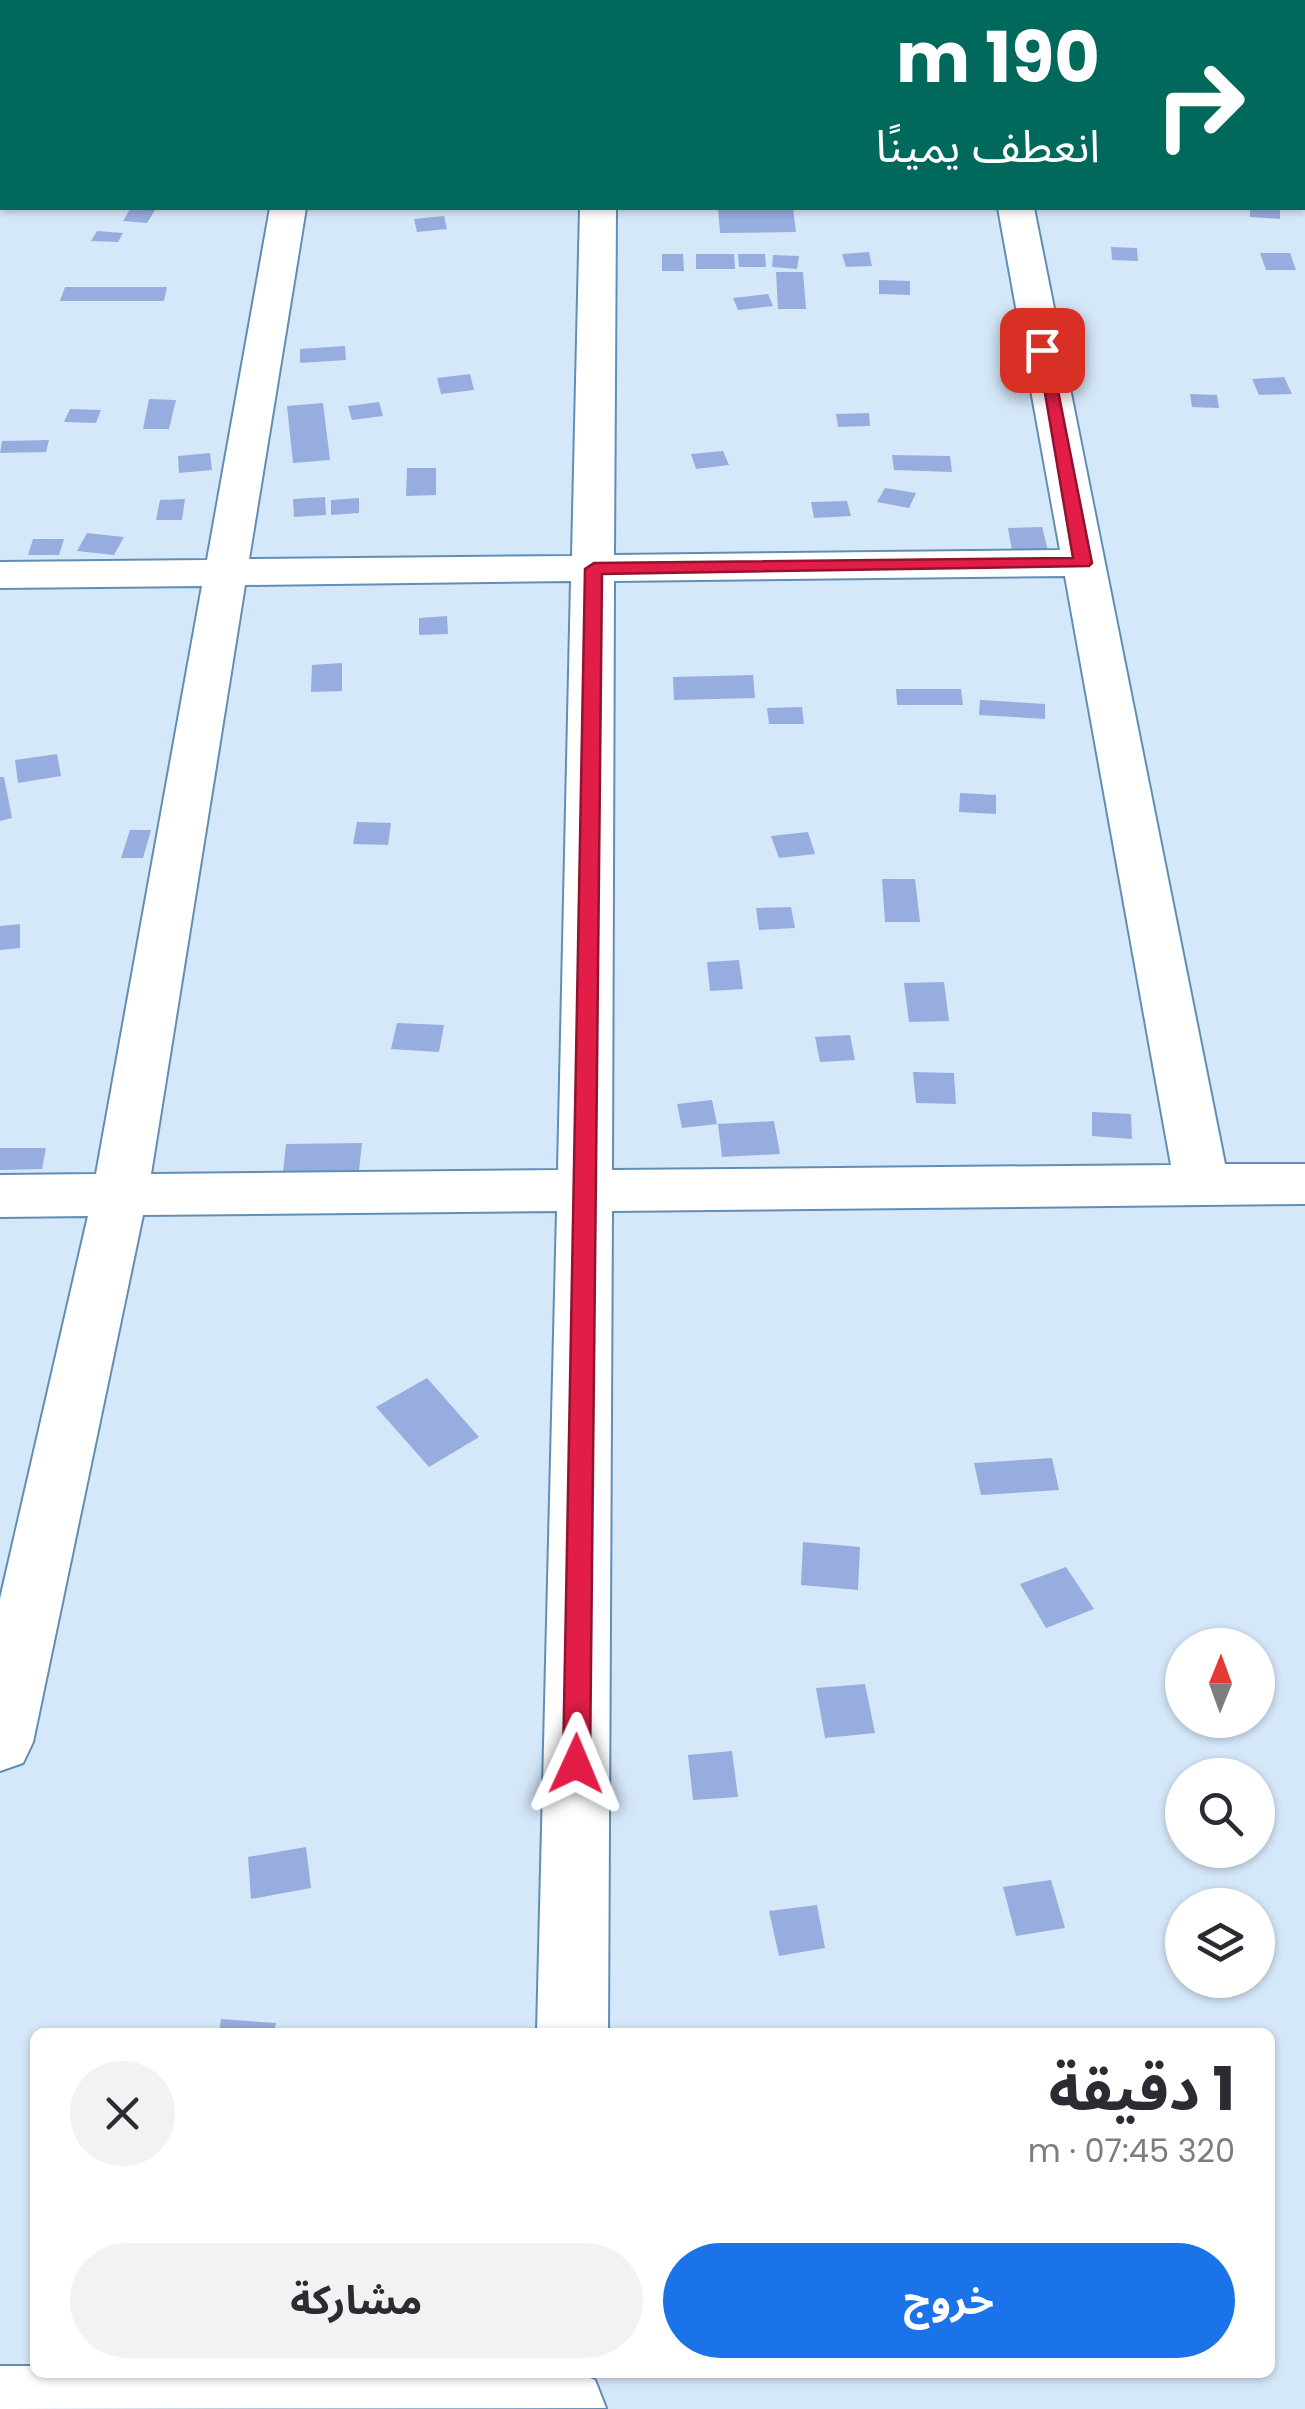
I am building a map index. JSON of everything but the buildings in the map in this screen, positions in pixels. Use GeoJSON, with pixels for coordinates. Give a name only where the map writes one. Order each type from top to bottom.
{"type":"FeatureCollection","features":[{"type":"Feature","properties":{"kind":"street"},"geometry":{"type":"LineString","coordinates":[[0,1742],[120,1194],[288,210]]}},
{"type":"Feature","properties":{"kind":"street"},"geometry":{"type":"LineString","coordinates":[[572,2028],[598,210]]}},
{"type":"Feature","properties":{"kind":"street"},"geometry":{"type":"LineString","coordinates":[[1016,210],[1202,1184]]}},
{"type":"Feature","properties":{"kind":"street"},"geometry":{"type":"LineString","coordinates":[[0,576],[1083,563]]}},
{"type":"Feature","properties":{"kind":"street"},"geometry":{"type":"LineString","coordinates":[[0,1196],[1305,1184]]}},
{"type":"Feature","properties":{"kind":"street"},"geometry":{"type":"LineString","coordinates":[[0,2405],[568,2409],[568,2378]]}},
{"type":"Feature","properties":{"kind":"route"},"geometry":{"type":"LineString","coordinates":[[576,1764],[594,569],[1083,563],[1042,350]]}}]}
